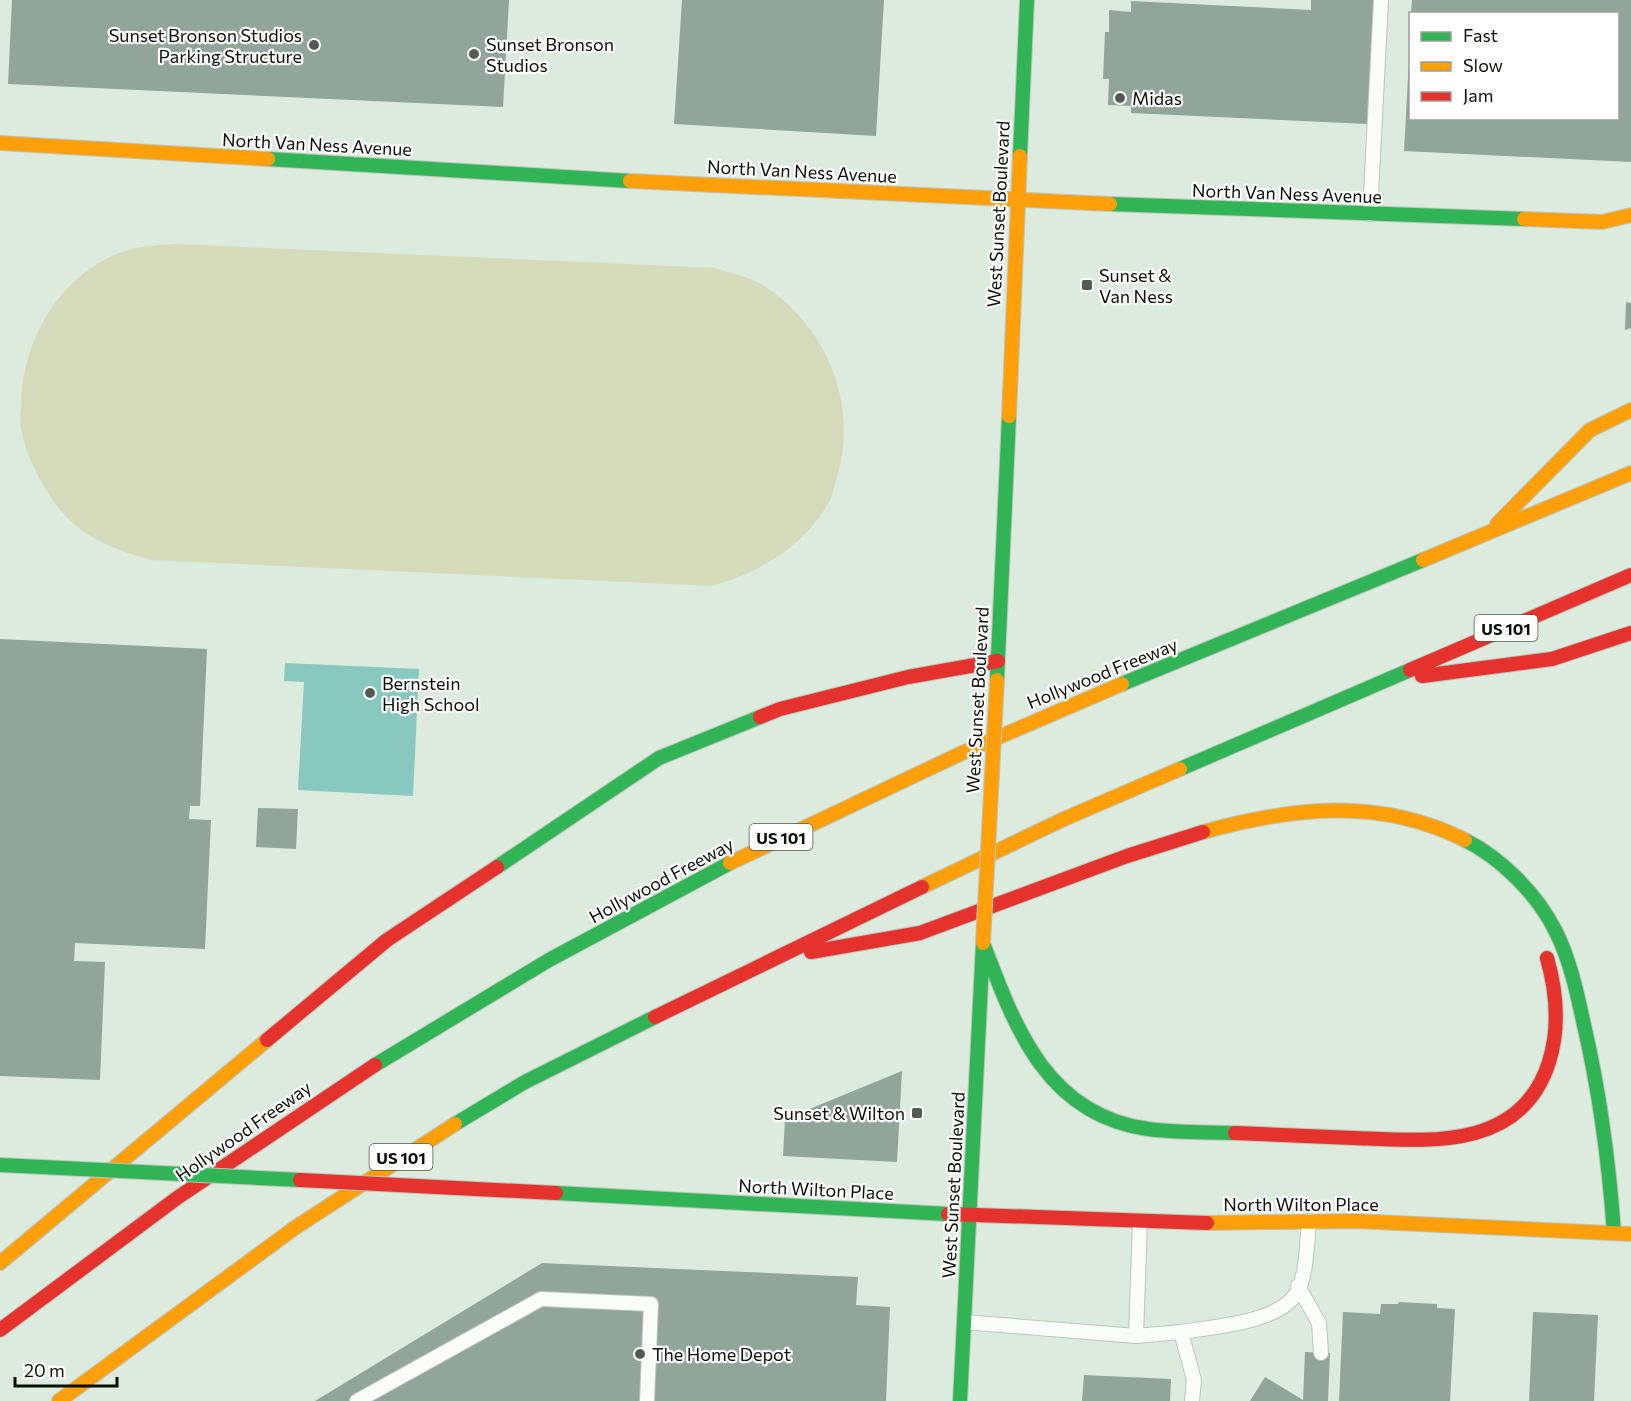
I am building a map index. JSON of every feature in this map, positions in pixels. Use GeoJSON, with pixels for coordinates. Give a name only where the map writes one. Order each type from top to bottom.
{"type":"FeatureCollection","features":[{"type":"Feature","properties":{"kind":"main road","name":"West Sunset Boulevard"},"geometry":{"type":"LineString","coordinates":[[960,1401],[998,661],[1016,201],[1027,0]]}},
{"type":"Feature","properties":{"kind":"main road","name":"North Van Ness Avenue"},"geometry":{"type":"LineString","coordinates":[[0,143],[586,179],[1016,201],[1602,222],[1631,215]]}},
{"type":"Feature","properties":{"kind":"main road","name":"North Van Ness Avenue"},"geometry":{"type":"LineString","coordinates":[[1602,222],[1621,230]]}},
{"type":"Feature","properties":{"kind":"main road"},"geometry":{"type":"LineString","coordinates":[[1485,535],[1590,430],[1631,410]]}},
{"type":"Feature","properties":{"kind":"main road","name":"Hollywood Freeway"},"geometry":{"type":"LineString","coordinates":[[0,1330],[243,1150],[359,1074],[618,922],[750,853],[996,737],[1631,473]]}},
{"type":"Feature","properties":{"kind":"main road","name":"US 101"},"geometry":{"type":"LineString","coordinates":[[59,1401],[296,1227],[408,1152],[525,1082],[771,959],[1064,819],[1631,575]]}},
{"type":"Feature","properties":{"kind":"main road"},"geometry":{"type":"LineString","coordinates":[[1382,681],[1552,659],[1631,633]]}},
{"type":"Feature","properties":{"kind":"main road"},"geometry":{"type":"LineString","coordinates":[[0,1263],[387,940],[659,758],[780,709],[908,677],[998,661]]}},
{"type":"Feature","properties":{"kind":"main road"},"geometry":{"type":"LineString","coordinates":[[771,959],[913,934],[1176,840],[1305,811],[1372,809],[1404,814],[1457,835],[1497,861],[1547,915],[1566,953],[1595,1077],[1611,1188],[1614,1233]]}},
{"type":"Feature","properties":{"kind":"main road"},"geometry":{"type":"LineString","coordinates":[[1497,861],[1519,891],[1535,923]]}},
{"type":"Feature","properties":{"kind":"main road"},"geometry":{"type":"LineString","coordinates":[[983,943],[1015,1027],[1031,1055],[1052,1082],[1075,1102],[1099,1117],[1120,1125],[1148,1129],[1418,1141],[1448,1140],[1479,1133],[1504,1122],[1527,1102],[1546,1071],[1554,1039],[1556,999],[1549,963],[1542,943]]}},
{"type":"Feature","properties":{"kind":"main road","name":"North Wilton Place"},"geometry":{"type":"LineString","coordinates":[[0,1165],[969,1215],[1140,1221],[1353,1221],[1631,1234]]}},
{"type":"Feature","properties":{"kind":"lane"},"geometry":{"type":"LineString","coordinates":[[1370,214],[1381,0]]}},
{"type":"Feature","properties":{"kind":"lane"},"geometry":{"type":"LineString","coordinates":[[1136,1336],[1140,1221]]}},
{"type":"Feature","properties":{"kind":"lane"},"geometry":{"type":"LineString","coordinates":[[964,1322],[1136,1336],[1181,1332],[1264,1318],[1296,1294],[1304,1267],[1309,1221]]}},
{"type":"Feature","properties":{"kind":"lane"},"geometry":{"type":"LineString","coordinates":[[1299,1286],[1319,1323],[1321,1353]]}},
{"type":"Feature","properties":{"kind":"lane"},"geometry":{"type":"LineString","coordinates":[[357,1401],[541,1299],[651,1304],[647,1401]]}},
{"type":"Feature","properties":{"kind":"lane"},"geometry":{"type":"LineString","coordinates":[[1181,1332],[1194,1380],[1192,1401]]}},
{"type":"Feature","properties":{"kind":"green space"},"geometry":{"type":"Polygon","coordinates":[[[177,244],[715,268],[752,280],[763,285],[785,302],[804,322],[820,344],[832,368],[840,393],[844,419],[843,447],[831,497],[820,516],[795,544],[764,565],[712,586],[153,560],[116,549],[92,537],[71,521],[42,483],[31,461],[20,424],[23,380],[28,357],[48,314],[61,295],[78,278],[97,264],[119,253],[140,247],[177,244]]]}},
{"type":"Feature","properties":{"kind":"water"},"geometry":{"type":"Polygon","coordinates":[[[285,663],[419,669],[413,796],[298,790],[304,682],[284,681],[285,663]]]}},
{"type":"Feature","properties":{"kind":"building","name":"Sunset Bronson Studios Parking Structure"},"geometry":{"type":"Polygon","coordinates":[[[12,0],[509,0],[503,107],[8,84],[12,0]]]}},
{"type":"Feature","properties":{"kind":"building"},"geometry":{"type":"Polygon","coordinates":[[[682,0],[884,0],[876,136],[674,124],[682,0]]]}},
{"type":"Feature","properties":{"kind":"building"},"geometry":{"type":"Polygon","coordinates":[[[1311,0],[1374,0],[1368,124],[1131,113],[1131,106],[1108,105],[1109,79],[1103,79],[1105,32],[1109,32],[1109,10],[1131,12],[1131,1],[1311,10],[1311,0]]]}},
{"type":"Feature","properties":{"kind":"building"},"geometry":{"type":"Polygon","coordinates":[[[1412,0],[1631,0],[1631,162],[1404,151],[1409,59],[1409,120],[1619,120],[1619,12],[1411,12],[1412,0]]]}},
{"type":"Feature","properties":{"kind":"building"},"geometry":{"type":"Polygon","coordinates":[[[1626,302],[1631,303],[1631,328],[1625,330],[1626,302]]]}},
{"type":"Feature","properties":{"kind":"building"},"geometry":{"type":"Polygon","coordinates":[[[0,639],[207,649],[200,806],[190,806],[189,819],[211,820],[205,949],[75,943],[74,961],[105,962],[100,1080],[0,1076],[0,639]]]}},
{"type":"Feature","properties":{"kind":"building"},"geometry":{"type":"Polygon","coordinates":[[[258,808],[298,809],[296,849],[256,847],[258,808]]]}},
{"type":"Feature","properties":{"kind":"building"},"geometry":{"type":"Polygon","coordinates":[[[902,1071],[897,1162],[783,1156],[785,1119],[902,1071]]]}},
{"type":"Feature","properties":{"kind":"building","name":"The Home Depot"},"geometry":{"type":"Polygon","coordinates":[[[542,1263],[858,1277],[856,1305],[890,1307],[886,1401],[315,1401],[542,1263]]]}},
{"type":"Feature","properties":{"kind":"building"},"geometry":{"type":"Polygon","coordinates":[[[1399,1302],[1437,1304],[1437,1308],[1455,1309],[1450,1401],[1339,1401],[1343,1312],[1380,1314],[1381,1304],[1398,1304],[1399,1302]]]}},
{"type":"Feature","properties":{"kind":"building"},"geometry":{"type":"Polygon","coordinates":[[[1533,1312],[1598,1315],[1594,1401],[1529,1401],[1533,1312]]]}},
{"type":"Feature","properties":{"kind":"building"},"geometry":{"type":"Polygon","coordinates":[[[1305,1352],[1330,1353],[1328,1401],[1250,1401],[1265,1377],[1303,1400],[1305,1352]]]}},
{"type":"Feature","properties":{"kind":"building"},"geometry":{"type":"Polygon","coordinates":[[[1084,1375],[1171,1379],[1170,1401],[1082,1401],[1084,1375]]]}},
{"type":"Feature","properties":{"kind":"traffic: fast"},"geometry":{"type":"LineString","coordinates":[[1020,156],[1027,0]]}},
{"type":"Feature","properties":{"kind":"traffic: fast"},"geometry":{"type":"LineString","coordinates":[[268,159],[630,181]]}},
{"type":"Feature","properties":{"kind":"traffic: fast"},"geometry":{"type":"LineString","coordinates":[[1110,204],[1524,219]]}},
{"type":"Feature","properties":{"kind":"traffic: fast"},"geometry":{"type":"LineString","coordinates":[[997,680],[1009,416]]}},
{"type":"Feature","properties":{"kind":"traffic: fast"},"geometry":{"type":"LineString","coordinates":[[1122,684],[1423,560]]}},
{"type":"Feature","properties":{"kind":"traffic: fast"},"geometry":{"type":"LineString","coordinates":[[1180,769],[1410,670]]}},
{"type":"Feature","properties":{"kind":"traffic: fast"},"geometry":{"type":"LineString","coordinates":[[497,867],[659,758],[760,717]]}},
{"type":"Feature","properties":{"kind":"traffic: fast"},"geometry":{"type":"LineString","coordinates":[[1465,840],[1505,867],[1528,890],[1555,930],[1565,953],[1576,989],[1595,1077],[1607,1155],[1614,1233]]}},
{"type":"Feature","properties":{"kind":"traffic: fast"},"geometry":{"type":"LineString","coordinates":[[375,1065],[549,960],[730,863]]}},
{"type":"Feature","properties":{"kind":"traffic: fast"},"geometry":{"type":"LineString","coordinates":[[960,1401],[983,943]]}},
{"type":"Feature","properties":{"kind":"traffic: fast"},"geometry":{"type":"LineString","coordinates":[[983,943],[1022,1035],[1039,1062],[1059,1086],[1084,1106],[1113,1120],[1148,1129],[1235,1133]]}},
{"type":"Feature","properties":{"kind":"traffic: fast"},"geometry":{"type":"LineString","coordinates":[[455,1124],[525,1082],[655,1017]]}},
{"type":"Feature","properties":{"kind":"traffic: fast"},"geometry":{"type":"LineString","coordinates":[[0,1165],[42,1167]]}},
{"type":"Feature","properties":{"kind":"traffic: fast"},"geometry":{"type":"LineString","coordinates":[[42,1167],[300,1180]]}},
{"type":"Feature","properties":{"kind":"traffic: fast"},"geometry":{"type":"LineString","coordinates":[[556,1193],[948,1214]]}},
{"type":"Feature","properties":{"kind":"traffic: slow"},"geometry":{"type":"LineString","coordinates":[[0,143],[268,159]]}},
{"type":"Feature","properties":{"kind":"traffic: slow"},"geometry":{"type":"LineString","coordinates":[[1009,416],[1020,156]]}},
{"type":"Feature","properties":{"kind":"traffic: slow"},"geometry":{"type":"LineString","coordinates":[[630,181],[1110,204]]}},
{"type":"Feature","properties":{"kind":"traffic: slow"},"geometry":{"type":"LineString","coordinates":[[1524,219],[1602,222],[1631,215]]}},
{"type":"Feature","properties":{"kind":"traffic: slow"},"geometry":{"type":"LineString","coordinates":[[1497,524],[1590,430],[1631,410]]}},
{"type":"Feature","properties":{"kind":"traffic: slow"},"geometry":{"type":"LineString","coordinates":[[1423,560],[1631,473]]}},
{"type":"Feature","properties":{"kind":"traffic: slow"},"geometry":{"type":"LineString","coordinates":[[983,943],[997,680]]}},
{"type":"Feature","properties":{"kind":"traffic: slow"},"geometry":{"type":"LineString","coordinates":[[730,863],[962,753],[1122,684]]}},
{"type":"Feature","properties":{"kind":"traffic: slow"},"geometry":{"type":"LineString","coordinates":[[922,887],[1064,819],[1180,769]]}},
{"type":"Feature","properties":{"kind":"traffic: slow"},"geometry":{"type":"LineString","coordinates":[[1203,832],[1270,817],[1336,810],[1400,817],[1433,826],[1465,840]]}},
{"type":"Feature","properties":{"kind":"traffic: slow"},"geometry":{"type":"LineString","coordinates":[[0,1263],[267,1040]]}},
{"type":"Feature","properties":{"kind":"traffic: slow"},"geometry":{"type":"LineString","coordinates":[[59,1401],[296,1227],[455,1124]]}},
{"type":"Feature","properties":{"kind":"traffic: slow"},"geometry":{"type":"LineString","coordinates":[[1207,1223],[1353,1221],[1631,1234]]}},
{"type":"Feature","properties":{"kind":"traffic: jam"},"geometry":{"type":"LineString","coordinates":[[1410,670],[1631,575]]}},
{"type":"Feature","properties":{"kind":"traffic: jam"},"geometry":{"type":"LineString","coordinates":[[1422,676],[1552,659],[1631,633]]}},
{"type":"Feature","properties":{"kind":"traffic: jam"},"geometry":{"type":"LineString","coordinates":[[760,717],[780,709],[908,677],[998,661]]}},
{"type":"Feature","properties":{"kind":"traffic: jam"},"geometry":{"type":"LineString","coordinates":[[811,952],[920,933],[1127,856],[1203,832]]}},
{"type":"Feature","properties":{"kind":"traffic: jam"},"geometry":{"type":"LineString","coordinates":[[267,1040],[387,940],[497,867]]}},
{"type":"Feature","properties":{"kind":"traffic: jam"},"geometry":{"type":"LineString","coordinates":[[655,1017],[922,887]]}},
{"type":"Feature","properties":{"kind":"traffic: jam"},"geometry":{"type":"LineString","coordinates":[[1235,1133],[1412,1140],[1441,1139],[1495,1126],[1517,1112],[1536,1091],[1549,1062],[1555,1036],[1556,1010],[1547,958]]}},
{"type":"Feature","properties":{"kind":"traffic: jam"},"geometry":{"type":"LineString","coordinates":[[0,1330],[177,1198],[375,1065]]}},
{"type":"Feature","properties":{"kind":"traffic: jam"},"geometry":{"type":"LineString","coordinates":[[300,1180],[556,1193]]}},
{"type":"Feature","properties":{"kind":"traffic: jam"},"geometry":{"type":"LineString","coordinates":[[948,1214],[1207,1223]]}},
{"type":"Feature","properties":{"kind":"place","name":"Sunset Bronson Studios Parking Structure"},"geometry":{"type":"Point","coordinates":[314,45]}},
{"type":"Feature","properties":{"kind":"place","name":"Sunset Bronson Studios"},"geometry":{"type":"Point","coordinates":[474,54]}},
{"type":"Feature","properties":{"kind":"place","name":"Midas"},"geometry":{"type":"Point","coordinates":[1120,98]}},
{"type":"Feature","properties":{"kind":"place","name":"Sunset & Van Ness"},"geometry":{"type":"Point","coordinates":[1087,285]}},
{"type":"Feature","properties":{"kind":"place","name":"Bernstein High School"},"geometry":{"type":"Point","coordinates":[370,693]}},
{"type":"Feature","properties":{"kind":"place","name":"Sunset & Wilton"},"geometry":{"type":"Point","coordinates":[917,1113]}},
{"type":"Feature","properties":{"kind":"place","name":"The Home Depot"},"geometry":{"type":"Point","coordinates":[640,1354]}}]}
